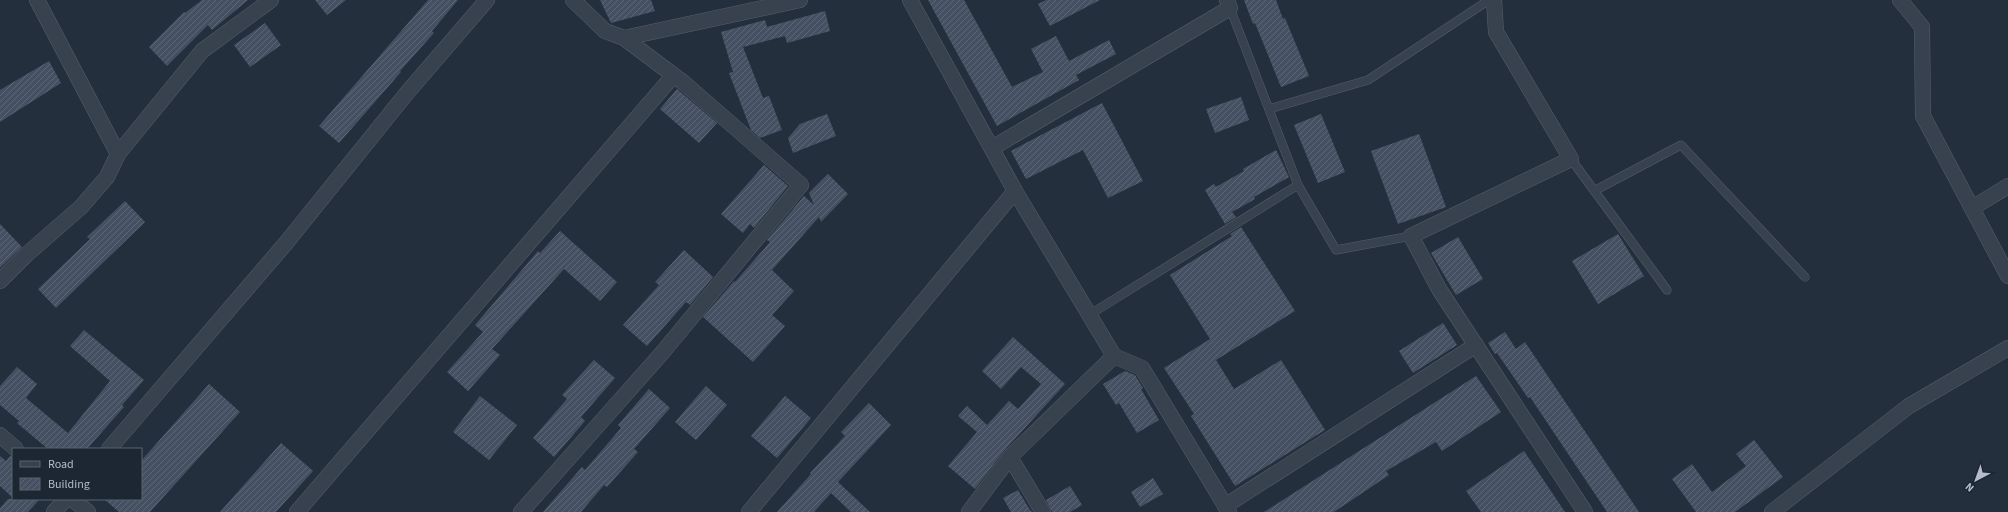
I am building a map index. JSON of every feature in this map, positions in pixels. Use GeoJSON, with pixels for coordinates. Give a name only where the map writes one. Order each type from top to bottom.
{"type":"FeatureCollection","features":[{"type":"Feature","properties":{"kind":"street"},"geometry":{"type":"LineString","coordinates":[[38,0],[118,154]]}},
{"type":"Feature","properties":{"kind":"street"},"geometry":{"type":"LineString","coordinates":[[0,281],[26,255],[81,207],[107,177],[118,154],[202,51],[271,0]]}},
{"type":"Feature","properties":{"kind":"street"},"geometry":{"type":"LineString","coordinates":[[110,448],[286,244],[406,94],[487,0]]}},
{"type":"Feature","properties":{"kind":"street"},"geometry":{"type":"LineString","coordinates":[[521,512],[662,353],[801,185],[684,83],[624,38],[605,31],[573,0]]}},
{"type":"Feature","properties":{"kind":"street"},"geometry":{"type":"LineString","coordinates":[[624,38],[771,3],[800,0]]}},
{"type":"Feature","properties":{"kind":"street"},"geometry":{"type":"LineString","coordinates":[[910,0],[1015,191],[1114,356],[1142,368],[1227,509],[1476,345]]}},
{"type":"Feature","properties":{"kind":"street"},"geometry":{"type":"LineString","coordinates":[[1494,0],[1496,32],[1571,159],[1411,236],[1440,289],[1585,512]]}},
{"type":"Feature","properties":{"kind":"street"},"geometry":{"type":"LineString","coordinates":[[1900,0],[1922,27],[1923,116],[2008,276]]}},
{"type":"Feature","properties":{"kind":"street"},"geometry":{"type":"LineString","coordinates":[[992,148],[1229,4]]}},
{"type":"Feature","properties":{"kind":"street"},"geometry":{"type":"LineString","coordinates":[[297,512],[673,76]]}},
{"type":"Feature","properties":{"kind":"street"},"geometry":{"type":"LineString","coordinates":[[1972,208],[2008,186]]}},
{"type":"Feature","properties":{"kind":"street"},"geometry":{"type":"LineString","coordinates":[[749,512],[1015,191]]}},
{"type":"Feature","properties":{"kind":"street"},"geometry":{"type":"LineString","coordinates":[[1772,512],[1909,406],[2008,348]]}},
{"type":"Feature","properties":{"kind":"street"},"geometry":{"type":"LineString","coordinates":[[969,512],[1010,457],[1114,356]]}},
{"type":"Feature","properties":{"kind":"street"},"geometry":{"type":"LineString","coordinates":[[0,435],[15,448]]}},
{"type":"Feature","properties":{"kind":"street"},"geometry":{"type":"LineString","coordinates":[[1010,457],[1043,512]]}},
{"type":"Feature","properties":{"kind":"street"},"geometry":{"type":"LineString","coordinates":[[54,512],[65,500]]}},
{"type":"Feature","properties":{"kind":"street"},"geometry":{"type":"LineString","coordinates":[[73,500],[88,512]]}},
{"type":"Feature","properties":{"kind":"lane"},"geometry":{"type":"LineString","coordinates":[[1269,108],[1368,80],[1489,0]]}},
{"type":"Feature","properties":{"kind":"lane"},"geometry":{"type":"LineString","coordinates":[[1229,4],[1298,185],[1336,250],[1411,236]]}},
{"type":"Feature","properties":{"kind":"lane"},"geometry":{"type":"LineString","coordinates":[[1594,191],[1681,145],[1805,277]]}},
{"type":"Feature","properties":{"kind":"lane"},"geometry":{"type":"LineString","coordinates":[[1571,159],[1667,290]]}},
{"type":"Feature","properties":{"kind":"lane"},"geometry":{"type":"LineString","coordinates":[[1089,315],[1298,185]]}},
{"type":"Feature","properties":{"kind":"building"},"geometry":{"type":"Polygon","coordinates":[[[202,0],[248,0],[212,30],[208,25],[167,66],[149,47],[184,12],[185,13],[202,0]]]}},
{"type":"Feature","properties":{"kind":"building"},"geometry":{"type":"Polygon","coordinates":[[[315,0],[346,0],[327,15],[315,0]]]}},
{"type":"Feature","properties":{"kind":"building"},"geometry":{"type":"Polygon","coordinates":[[[428,0],[458,0],[432,31],[434,33],[339,143],[319,126],[428,0]]]}},
{"type":"Feature","properties":{"kind":"building"},"geometry":{"type":"Polygon","coordinates":[[[600,0],[651,0],[655,11],[611,23],[600,0]]]}},
{"type":"Feature","properties":{"kind":"building"},"geometry":{"type":"Polygon","coordinates":[[[928,0],[964,0],[1012,87],[1043,72],[1031,49],[1056,36],[1069,61],[1109,40],[1116,54],[1076,75],[1079,80],[997,126],[928,0]]]}},
{"type":"Feature","properties":{"kind":"building"},"geometry":{"type":"Polygon","coordinates":[[[1046,0],[1100,0],[1050,26],[1038,4],[1046,0]]]}},
{"type":"Feature","properties":{"kind":"building"},"geometry":{"type":"Polygon","coordinates":[[[1244,0],[1276,0],[1309,76],[1281,87],[1244,0]]]}},
{"type":"Feature","properties":{"kind":"building"},"geometry":{"type":"Polygon","coordinates":[[[825,11],[830,31],[787,43],[785,36],[743,47],[763,98],[769,96],[782,130],[760,138],[751,130],[729,73],[733,72],[721,32],[765,20],[767,27],[825,11]]]}},
{"type":"Feature","properties":{"kind":"building"},"geometry":{"type":"Polygon","coordinates":[[[265,23],[281,45],[250,67],[234,45],[265,23]]]}},
{"type":"Feature","properties":{"kind":"building"},"geometry":{"type":"Polygon","coordinates":[[[49,61],[61,83],[0,122],[0,90],[49,61]]]}},
{"type":"Feature","properties":{"kind":"building"},"geometry":{"type":"Polygon","coordinates":[[[677,89],[717,123],[699,143],[660,109],[677,89]]]}},
{"type":"Feature","properties":{"kind":"building"},"geometry":{"type":"Polygon","coordinates":[[[1241,97],[1249,120],[1215,133],[1206,109],[1241,97]]]}},
{"type":"Feature","properties":{"kind":"building"},"geometry":{"type":"Polygon","coordinates":[[[1102,103],[1143,181],[1108,198],[1083,150],[1026,179],[1011,151],[1102,103]]]}},
{"type":"Feature","properties":{"kind":"building"},"geometry":{"type":"Polygon","coordinates":[[[827,114],[836,136],[793,153],[788,138],[800,124],[827,114]]]}},
{"type":"Feature","properties":{"kind":"building"},"geometry":{"type":"Polygon","coordinates":[[[1321,114],[1345,172],[1318,183],[1294,125],[1321,114]]]}},
{"type":"Feature","properties":{"kind":"building"},"geometry":{"type":"Polygon","coordinates":[[[1419,134],[1446,207],[1398,224],[1371,151],[1419,134]]]}},
{"type":"Feature","properties":{"kind":"building"},"geometry":{"type":"Polygon","coordinates":[[[1276,150],[1289,177],[1254,197],[1255,199],[1232,212],[1236,217],[1225,224],[1205,190],[1214,184],[1216,187],[1276,150]]]}},
{"type":"Feature","properties":{"kind":"building"},"geometry":{"type":"Polygon","coordinates":[[[764,165],[788,186],[754,228],[750,224],[743,233],[721,214],[764,165]]]}},
{"type":"Feature","properties":{"kind":"building"},"geometry":{"type":"Polygon","coordinates":[[[828,174],[848,194],[821,222],[819,217],[772,270],[794,291],[772,315],[785,326],[753,362],[703,317],[770,242],[767,240],[804,196],[814,205],[809,193],[828,174]]]}},
{"type":"Feature","properties":{"kind":"building"},"geometry":{"type":"Polygon","coordinates":[[[125,201],[145,222],[56,308],[38,289],[90,239],[87,237],[125,201]]]}},
{"type":"Feature","properties":{"kind":"building"},"geometry":{"type":"Polygon","coordinates":[[[0,224],[22,247],[0,268],[0,224]]]}},
{"type":"Feature","properties":{"kind":"building"},"geometry":{"type":"Polygon","coordinates":[[[1241,227],[1295,311],[1216,360],[1234,389],[1281,360],[1325,430],[1235,486],[1191,416],[1194,414],[1164,368],[1210,339],[1170,275],[1232,236],[1230,234],[1241,227]]]}},
{"type":"Feature","properties":{"kind":"building"},"geometry":{"type":"Polygon","coordinates":[[[560,231],[617,282],[600,301],[564,269],[492,349],[500,355],[468,391],[447,372],[483,332],[475,325],[538,251],[540,253],[560,231]]]}},
{"type":"Feature","properties":{"kind":"building"},"geometry":{"type":"Polygon","coordinates":[[[1618,234],[1644,276],[1598,304],[1572,261],[1618,234]]]}},
{"type":"Feature","properties":{"kind":"building"},"geometry":{"type":"Polygon","coordinates":[[[1458,237],[1483,279],[1456,295],[1431,253],[1458,237]]]}},
{"type":"Feature","properties":{"kind":"building"},"geometry":{"type":"Polygon","coordinates":[[[684,250],[713,277],[690,305],[686,302],[647,346],[623,325],[659,285],[655,282],[684,250]]]}},
{"type":"Feature","properties":{"kind":"building"},"geometry":{"type":"Polygon","coordinates":[[[1443,323],[1457,345],[1413,373],[1399,351],[1443,323]]]}},
{"type":"Feature","properties":{"kind":"building"},"geometry":{"type":"Polygon","coordinates":[[[84,330],[144,380],[122,405],[124,407],[88,448],[47,448],[17,423],[19,421],[0,405],[0,386],[17,367],[37,384],[26,398],[68,433],[110,381],[70,346],[84,330]]]}},
{"type":"Feature","properties":{"kind":"building"},"geometry":{"type":"Polygon","coordinates":[[[1505,332],[1516,349],[1525,342],[1639,512],[1607,512],[1530,397],[1528,398],[1497,353],[1495,354],[1488,343],[1505,332]]]}},
{"type":"Feature","properties":{"kind":"building"},"geometry":{"type":"Polygon","coordinates":[[[1013,337],[1065,384],[1003,452],[975,489],[948,466],[977,432],[958,416],[967,406],[987,425],[1009,401],[1018,409],[1041,384],[1021,367],[1001,389],[982,371],[1013,337]]]}},
{"type":"Feature","properties":{"kind":"building"},"geometry":{"type":"Polygon","coordinates":[[[594,360],[615,378],[581,417],[585,421],[554,457],[533,438],[567,399],[562,395],[594,360]]]}},
{"type":"Feature","properties":{"kind":"building"},"geometry":{"type":"Polygon","coordinates":[[[1125,371],[1135,375],[1143,388],[1141,389],[1159,420],[1137,433],[1119,403],[1116,405],[1103,384],[1125,371]]]}},
{"type":"Feature","properties":{"kind":"building"},"geometry":{"type":"Polygon","coordinates":[[[1476,376],[1501,412],[1442,451],[1436,442],[1386,471],[1389,475],[1334,512],[1264,512],[1476,376]]]}},
{"type":"Feature","properties":{"kind":"building"},"geometry":{"type":"Polygon","coordinates":[[[209,384],[240,412],[150,512],[119,512],[105,500],[142,500],[142,460],[209,384]]]}},
{"type":"Feature","properties":{"kind":"building"},"geometry":{"type":"Polygon","coordinates":[[[706,386],[727,405],[696,440],[675,422],[706,386]]]}},
{"type":"Feature","properties":{"kind":"building"},"geometry":{"type":"Polygon","coordinates":[[[649,389],[670,408],[634,449],[638,452],[607,487],[604,485],[581,512],[543,512],[582,467],[585,470],[621,428],[618,425],[649,389]]]}},
{"type":"Feature","properties":{"kind":"building"},"geometry":{"type":"Polygon","coordinates":[[[480,396],[517,425],[489,460],[453,432],[480,396]]]}},
{"type":"Feature","properties":{"kind":"building"},"geometry":{"type":"Polygon","coordinates":[[[785,396],[811,418],[777,458],[751,436],[785,396]]]}},
{"type":"Feature","properties":{"kind":"building"},"geometry":{"type":"Polygon","coordinates":[[[869,403],[891,425],[838,482],[870,512],[851,512],[831,493],[814,512],[777,512],[811,474],[810,473],[845,436],[841,432],[869,403]]]}},
{"type":"Feature","properties":{"kind":"building"},"geometry":{"type":"Polygon","coordinates":[[[1754,440],[1783,477],[1735,512],[1696,512],[1672,479],[1692,464],[1712,492],[1746,466],[1736,454],[1754,440]]]}},
{"type":"Feature","properties":{"kind":"building"},"geometry":{"type":"Polygon","coordinates":[[[281,443],[313,471],[276,512],[220,512],[281,443]]]}},
{"type":"Feature","properties":{"kind":"building"},"geometry":{"type":"Polygon","coordinates":[[[1524,451],[1565,512],[1481,512],[1466,491],[1524,451]]]}},
{"type":"Feature","properties":{"kind":"building"},"geometry":{"type":"Polygon","coordinates":[[[0,456],[6,461],[10,456],[12,457],[12,497],[0,486],[0,456]]]}},
{"type":"Feature","properties":{"kind":"building"},"geometry":{"type":"Polygon","coordinates":[[[1153,478],[1163,494],[1140,507],[1131,492],[1153,478]]]}},
{"type":"Feature","properties":{"kind":"building"},"geometry":{"type":"Polygon","coordinates":[[[1070,486],[1082,505],[1070,512],[1052,512],[1046,500],[1070,486]]]}},
{"type":"Feature","properties":{"kind":"building"},"geometry":{"type":"Polygon","coordinates":[[[1018,490],[1032,512],[1011,512],[1003,498],[1018,490]]]}},
{"type":"Feature","properties":{"kind":"building"},"geometry":{"type":"Polygon","coordinates":[[[8,499],[39,500],[28,512],[0,512],[0,508],[8,499]]]}}]}
